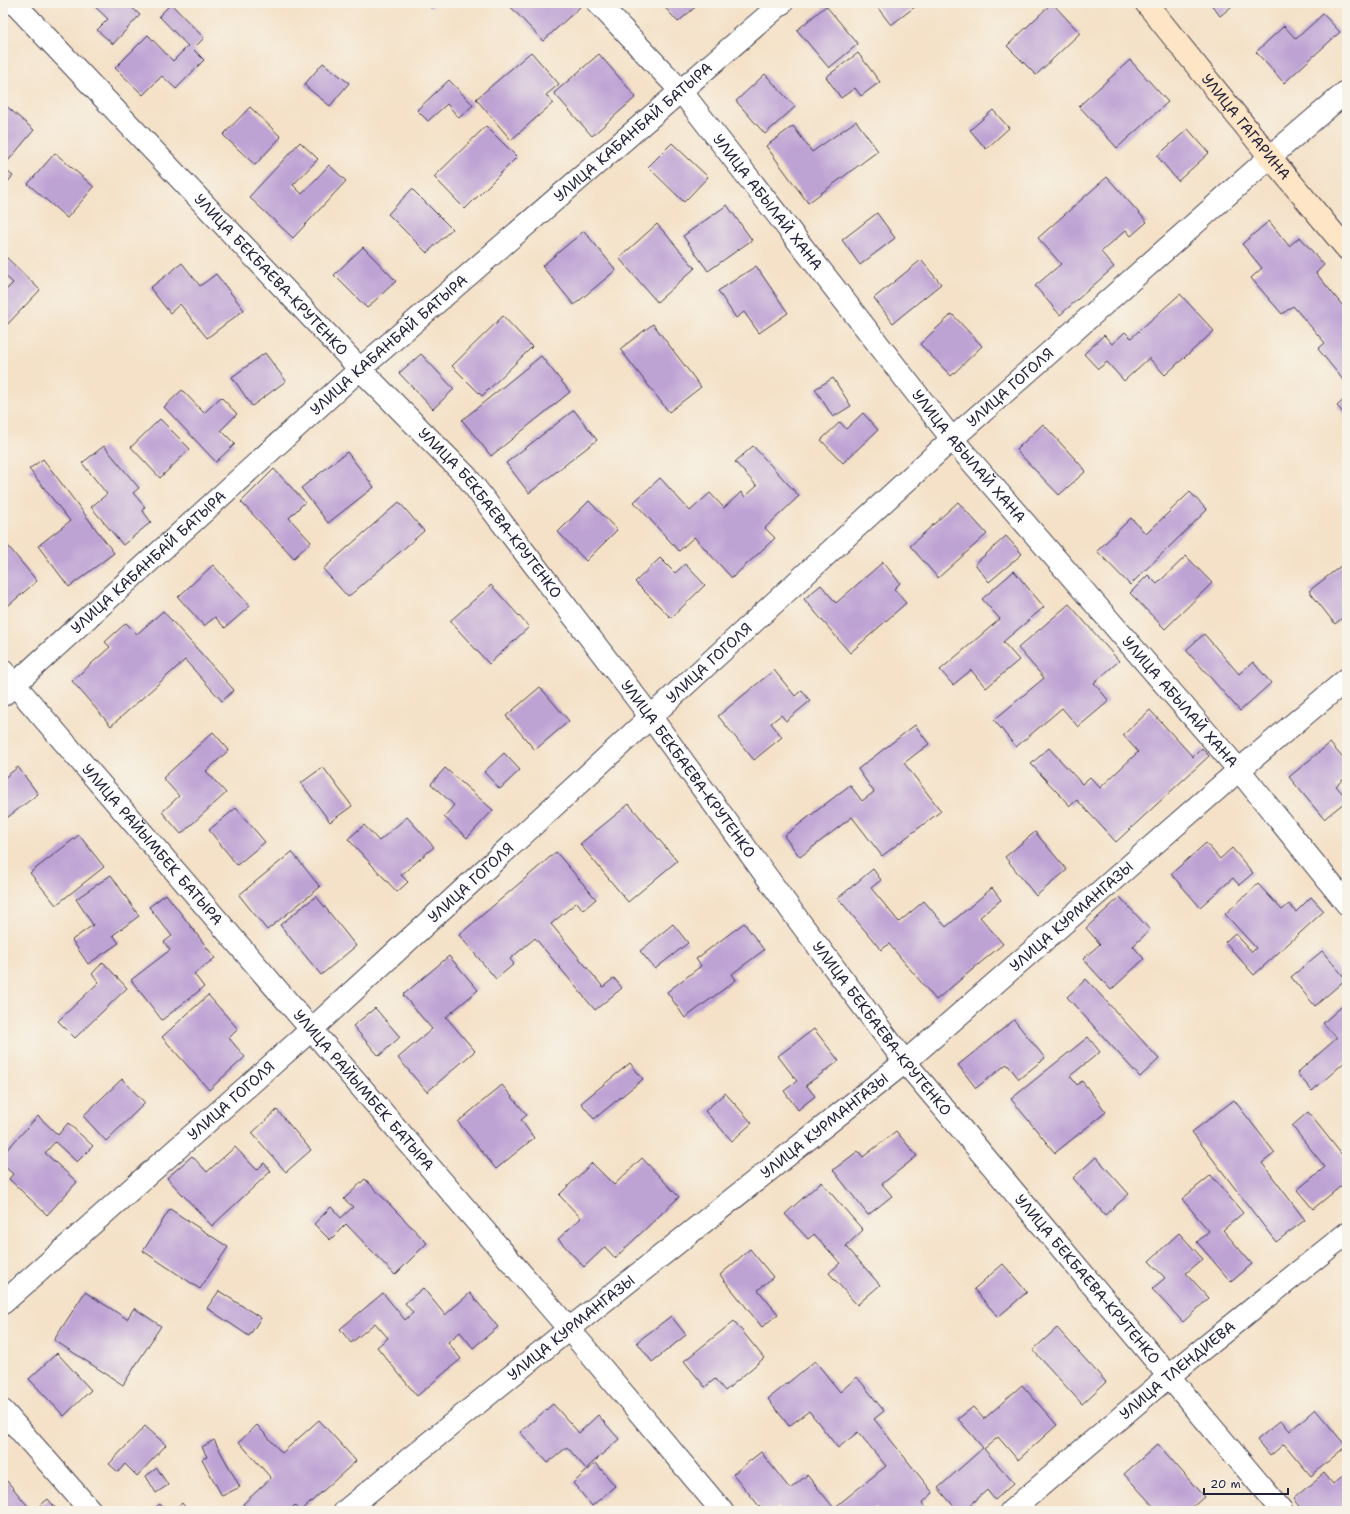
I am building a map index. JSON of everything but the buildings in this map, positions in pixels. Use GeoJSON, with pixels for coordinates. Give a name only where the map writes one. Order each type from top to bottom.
{"type":"FeatureCollection","features":[{"type":"Feature","properties":{"kind":"main road","name":"УЛИЦА ГАГАРИНА"},"geometry":{"type":"LineString","coordinates":[[1146,3],[1270,157],[1347,249]]}},
{"type":"Feature","properties":{"kind":"street","name":"УЛИЦА БЕКБАЕВА-КРУТЕНКО"},"geometry":{"type":"LineString","coordinates":[[14,3],[360,370],[467,478],[650,716],[796,917],[905,1062],[1282,1511]]}},
{"type":"Feature","properties":{"kind":"street","name":"УЛИЦА АБЫЛАЙ ХАНА"},"geometry":{"type":"LineString","coordinates":[[598,3],[681,91],[952,439],[1239,770],[1347,904]]}},
{"type":"Feature","properties":{"kind":"street","name":"УЛИЦА КАБАНБАЙ БАТЫРА"},"geometry":{"type":"LineString","coordinates":[[7,684],[360,370],[782,3]]}},
{"type":"Feature","properties":{"kind":"street","name":"УЛИЦА ГОГОЛЯ"},"geometry":{"type":"LineString","coordinates":[[5,1298],[311,1030],[952,439],[1270,157],[1347,91]]}},
{"type":"Feature","properties":{"kind":"street","name":"УЛИЦА КУРМАНГАЗЫ"},"geometry":{"type":"LineString","coordinates":[[345,1511],[569,1329],[905,1062],[1239,770],[1347,679]]}},
{"type":"Feature","properties":{"kind":"street","name":"УЛИЦА РАЙЫМБЕК БАТЫРА"},"geometry":{"type":"LineString","coordinates":[[7,684],[311,1030],[569,1329],[722,1511]]}},
{"type":"Feature","properties":{"kind":"street","name":"УЛИЦА ТЛЕНДИЕВА"},"geometry":{"type":"LineString","coordinates":[[1011,1511],[1169,1376],[1347,1233]]}},
{"type":"Feature","properties":{"kind":"street"},"geometry":{"type":"LineString","coordinates":[[3,1411],[91,1511]]}}]}
